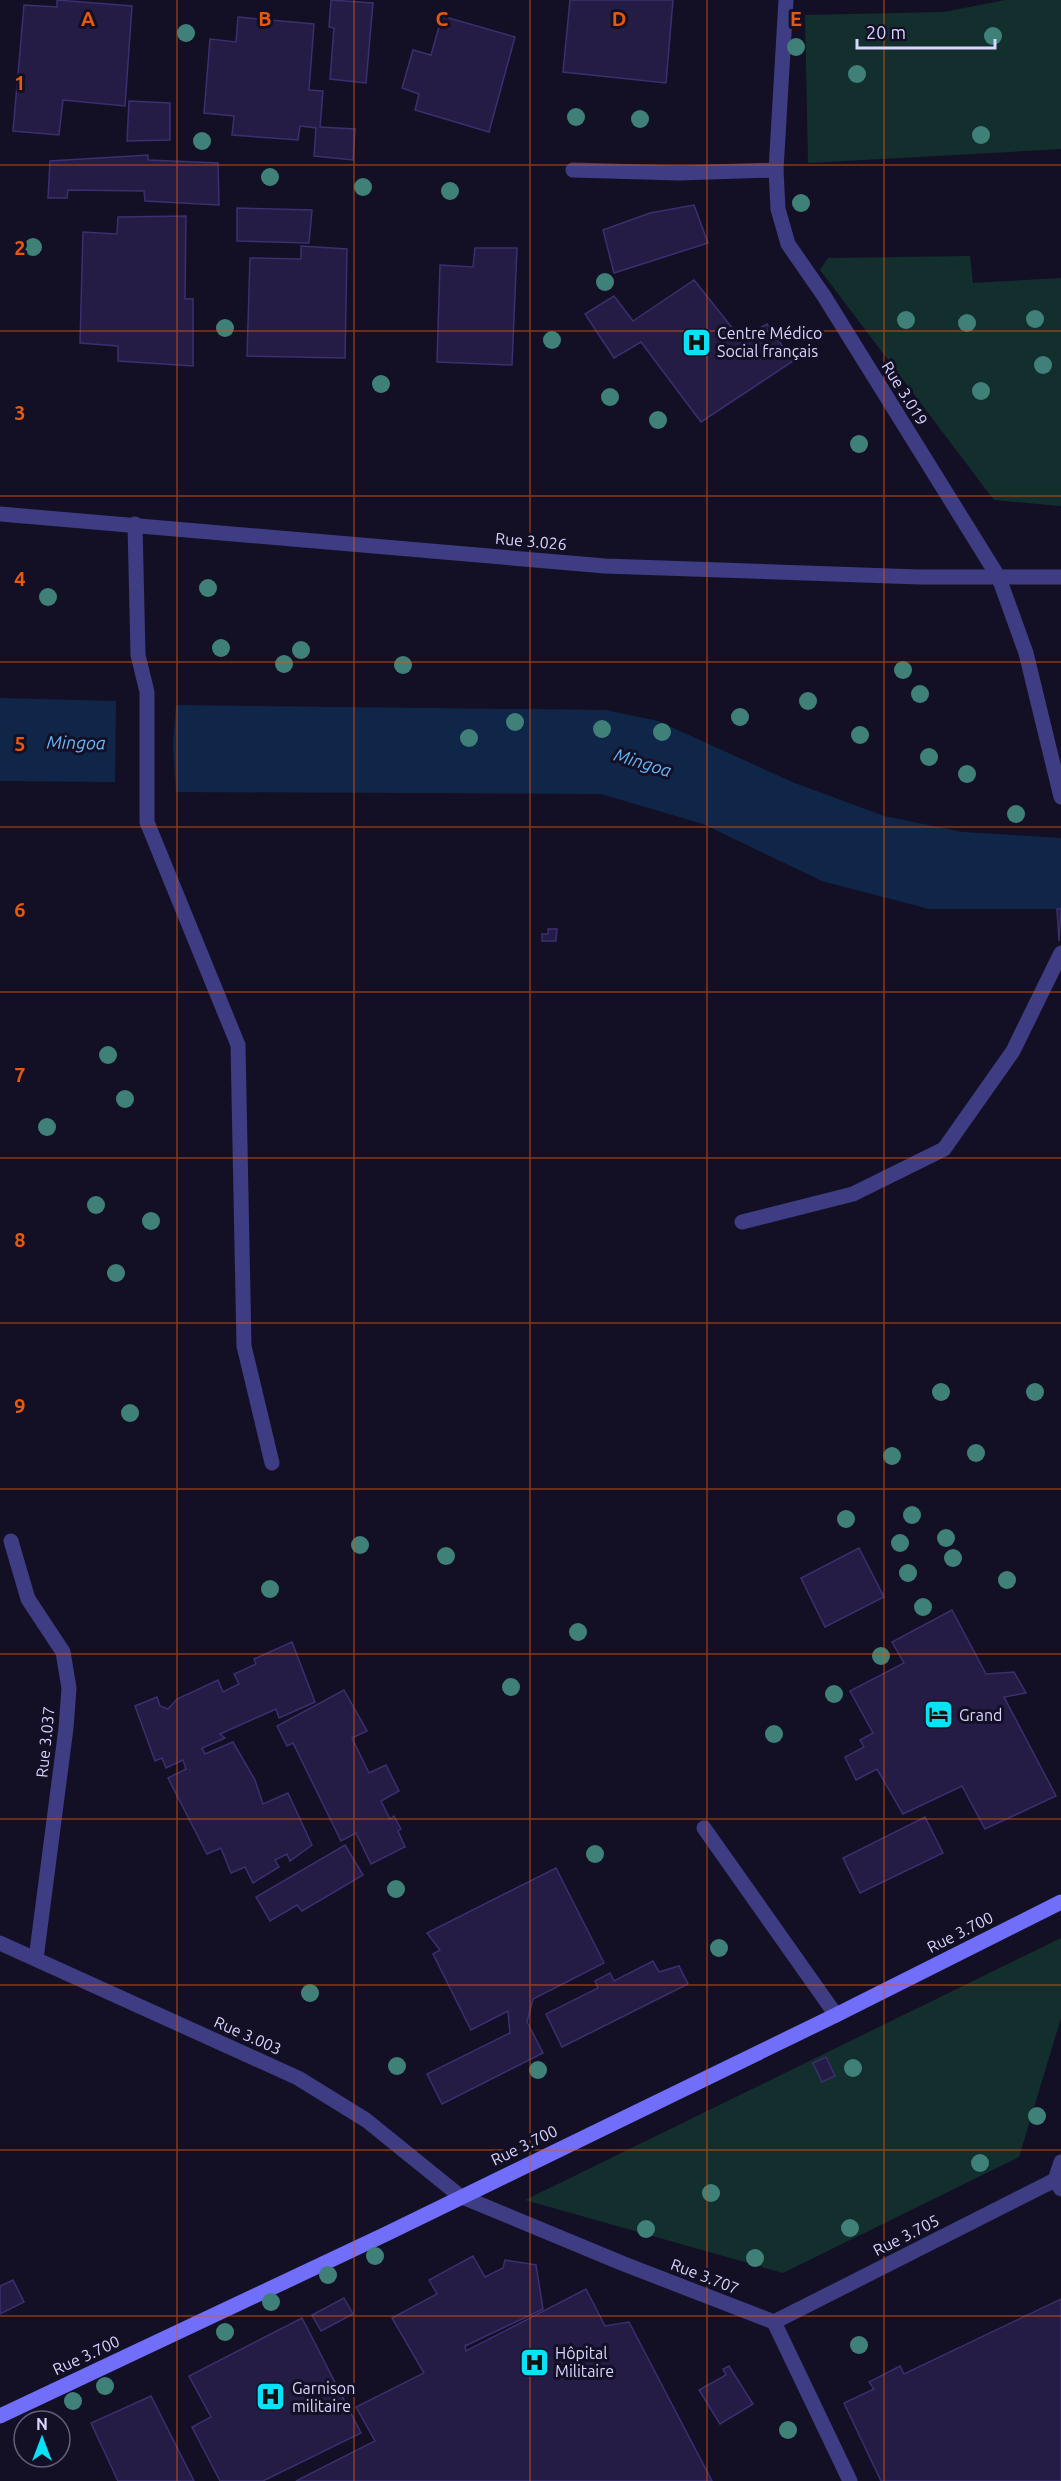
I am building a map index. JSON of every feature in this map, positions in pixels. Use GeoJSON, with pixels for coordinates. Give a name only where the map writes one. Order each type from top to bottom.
{"type":"FeatureCollection","features":[{"type":"Feature","properties":{"kind":"main road","name":"Rue 3.700"},"geometry":{"type":"LineString","coordinates":[[0,2416],[375,2239],[837,2016],[1061,1902]]}},
{"type":"Feature","properties":{"kind":"street","name":"Rue 3.019"},"geometry":{"type":"LineString","coordinates":[[786,0],[776,170],[778,209],[788,244],[999,578],[1026,653],[1061,797]]}},
{"type":"Feature","properties":{"kind":"street"},"geometry":{"type":"LineString","coordinates":[[573,170],[679,173],[776,170]]}},
{"type":"Feature","properties":{"kind":"street","name":"Rue 3.026"},"geometry":{"type":"LineString","coordinates":[[0,514],[605,566],[999,578],[1061,577]]}},
{"type":"Feature","properties":{"kind":"street"},"geometry":{"type":"LineString","coordinates":[[135,524],[138,655],[147,692],[147,822],[238,1045],[244,1346],[272,1463]]}},
{"type":"Feature","properties":{"kind":"street"},"geometry":{"type":"LineString","coordinates":[[742,1222],[852,1194],[944,1149],[1013,1051],[1061,953]]}},
{"type":"Feature","properties":{"kind":"street","name":"Rue 3.037"},"geometry":{"type":"LineString","coordinates":[[11,1541],[28,1599],[63,1652],[69,1688],[66,1728],[36,1959]]}},
{"type":"Feature","properties":{"kind":"street"},"geometry":{"type":"LineString","coordinates":[[705,1828],[837,2016]]}},
{"type":"Feature","properties":{"kind":"street","name":"Rue 3.003"},"geometry":{"type":"LineString","coordinates":[[0,1943],[298,2078],[366,2120],[460,2196]]}},
{"type":"Feature","properties":{"kind":"street","name":"Rue 3.705"},"geometry":{"type":"LineString","coordinates":[[774,2322],[1058,2185],[1061,2162]]}},
{"type":"Feature","properties":{"kind":"street","name":"Rue 3.707"},"geometry":{"type":"LineString","coordinates":[[460,2196],[624,2264],[774,2322]]}},
{"type":"Feature","properties":{"kind":"street"},"geometry":{"type":"LineString","coordinates":[[774,2322],[850,2481]]}},
{"type":"Feature","properties":{"kind":"green space"},"geometry":{"type":"Polygon","coordinates":[[[1005,0],[1061,0],[1061,149],[808,163],[805,15],[944,12],[1005,0]]]}},
{"type":"Feature","properties":{"kind":"green space"},"geometry":{"type":"Polygon","coordinates":[[[970,256],[973,283],[1061,278],[1061,506],[994,500],[820,270],[828,258],[970,256]]]}},
{"type":"Feature","properties":{"kind":"green space"},"geometry":{"type":"Polygon","coordinates":[[[1061,1938],[1061,2018],[1019,2157],[783,2273],[525,2200],[1061,1938]]]}},
{"type":"Feature","properties":{"kind":"water","name":"Mingoa"},"geometry":{"type":"Polygon","coordinates":[[[0,698],[116,701],[115,782],[0,781],[0,698]]]}},
{"type":"Feature","properties":{"kind":"water","name":"Mingoa"},"geometry":{"type":"Polygon","coordinates":[[[176,705],[605,710],[658,721],[792,782],[884,816],[963,832],[1061,838],[1061,909],[929,909],[822,881],[703,824],[601,794],[176,792],[173,745],[176,705]]]}},
{"type":"Feature","properties":{"kind":"building"},"geometry":{"type":"Polygon","coordinates":[[[57,0],[132,6],[125,106],[63,100],[59,135],[13,131],[24,5],[57,7],[57,0]]]}},
{"type":"Feature","properties":{"kind":"building"},"geometry":{"type":"Polygon","coordinates":[[[331,0],[373,3],[366,83],[330,79],[334,28],[329,27],[331,0]]]}},
{"type":"Feature","properties":{"kind":"building"},"geometry":{"type":"Polygon","coordinates":[[[570,0],[673,0],[666,83],[563,72],[570,0]]]}},
{"type":"Feature","properties":{"kind":"building"},"geometry":{"type":"Polygon","coordinates":[[[442,16],[515,37],[489,132],[415,110],[419,94],[402,88],[413,50],[431,55],[442,16]]]}},
{"type":"Feature","properties":{"kind":"building"},"geometry":{"type":"Polygon","coordinates":[[[238,17],[314,24],[309,90],[323,91],[320,127],[355,129],[353,160],[314,156],[316,128],[300,126],[298,140],[232,135],[234,116],[204,113],[210,39],[236,42],[238,17]]]}},
{"type":"Feature","properties":{"kind":"building"},"geometry":{"type":"Polygon","coordinates":[[[129,101],[170,103],[170,140],[127,141],[129,101]]]}},
{"type":"Feature","properties":{"kind":"building"},"geometry":{"type":"Polygon","coordinates":[[[148,155],[148,160],[218,163],[219,205],[145,201],[144,191],[68,190],[67,198],[48,198],[50,161],[148,155]]]}},
{"type":"Feature","properties":{"kind":"building"},"geometry":{"type":"Polygon","coordinates":[[[694,205],[708,243],[614,273],[603,230],[650,213],[694,205]]]}},
{"type":"Feature","properties":{"kind":"building"},"geometry":{"type":"Polygon","coordinates":[[[237,208],[312,210],[309,243],[237,241],[237,208]]]}},
{"type":"Feature","properties":{"kind":"building"},"geometry":{"type":"Polygon","coordinates":[[[186,216],[185,299],[193,299],[193,366],[118,361],[118,346],[80,343],[83,232],[117,234],[118,217],[186,216]]]}},
{"type":"Feature","properties":{"kind":"building"},"geometry":{"type":"Polygon","coordinates":[[[301,246],[347,249],[345,358],[247,356],[250,258],[301,259],[301,246]]]}},
{"type":"Feature","properties":{"kind":"building"},"geometry":{"type":"Polygon","coordinates":[[[475,248],[517,248],[512,365],[437,362],[440,265],[473,267],[475,248]]]}},
{"type":"Feature","properties":{"kind":"building"},"geometry":{"type":"Polygon","coordinates":[[[694,280],[741,339],[767,324],[793,361],[701,422],[641,342],[614,358],[585,314],[614,296],[633,321],[694,280]]]}},
{"type":"Feature","properties":{"kind":"building"},"geometry":{"type":"Polygon","coordinates":[[[1057,909],[1061,909],[1059,941],[1057,909]]]}},
{"type":"Feature","properties":{"kind":"building"},"geometry":{"type":"Polygon","coordinates":[[[548,929],[557,929],[556,941],[542,941],[542,934],[548,934],[548,929]]]}},
{"type":"Feature","properties":{"kind":"building"},"geometry":{"type":"Polygon","coordinates":[[[859,1548],[884,1597],[825,1627],[801,1578],[859,1548]]]}},
{"type":"Feature","properties":{"kind":"building","name":"Grand"},"geometry":{"type":"Polygon","coordinates":[[[952,1610],[986,1674],[1014,1672],[1026,1693],[1004,1697],[1056,1796],[985,1829],[962,1786],[903,1814],[877,1769],[856,1780],[845,1757],[864,1747],[860,1740],[873,1733],[850,1691],[904,1663],[892,1642],[952,1610]]]}},
{"type":"Feature","properties":{"kind":"building"},"geometry":{"type":"Polygon","coordinates":[[[292,1642],[315,1702],[279,1718],[276,1709],[220,1734],[225,1738],[202,1748],[205,1754],[233,1742],[255,1780],[263,1804],[288,1793],[312,1845],[290,1861],[287,1854],[275,1860],[279,1867],[253,1883],[245,1867],[231,1873],[221,1848],[207,1854],[168,1778],[186,1769],[183,1760],[166,1768],[162,1758],[155,1761],[135,1706],[157,1697],[160,1706],[168,1709],[177,1699],[218,1680],[223,1692],[239,1684],[234,1674],[256,1664],[254,1659],[292,1642]]]}},
{"type":"Feature","properties":{"kind":"building"},"geometry":{"type":"Polygon","coordinates":[[[344,1690],[367,1731],[352,1738],[369,1773],[386,1765],[399,1791],[381,1801],[390,1819],[394,1816],[401,1829],[398,1831],[405,1847],[371,1864],[356,1833],[341,1841],[293,1743],[287,1746],[277,1726],[344,1690]]]}},
{"type":"Feature","properties":{"kind":"building"},"geometry":{"type":"Polygon","coordinates":[[[925,1817],[943,1853],[860,1893],[843,1858],[925,1817]]]}},
{"type":"Feature","properties":{"kind":"building"},"geometry":{"type":"Polygon","coordinates":[[[345,1845],[363,1875],[302,1911],[297,1905],[270,1921],[256,1897],[345,1845]]]}},
{"type":"Feature","properties":{"kind":"building"},"geometry":{"type":"Polygon","coordinates":[[[556,1868],[604,1963],[533,1999],[527,2022],[543,2053],[442,2104],[427,2074],[510,2033],[508,2011],[471,2030],[433,1954],[440,1950],[427,1933],[556,1868]]]}},
{"type":"Feature","properties":{"kind":"building"},"geometry":{"type":"Polygon","coordinates":[[[653,1961],[659,1972],[679,1966],[688,1984],[562,2047],[546,2014],[598,1988],[595,1981],[610,1973],[614,1981],[653,1961]]]}},
{"type":"Feature","properties":{"kind":"building"},"geometry":{"type":"Polygon","coordinates":[[[826,2057],[835,2076],[822,2082],[813,2063],[826,2057]]]}},
{"type":"Feature","properties":{"kind":"building","name":"Hôpital Militaire"},"geometry":{"type":"Polygon","coordinates":[[[473,2256],[485,2277],[503,2268],[505,2260],[536,2265],[543,2309],[465,2346],[466,2351],[586,2289],[605,2326],[629,2322],[712,2481],[296,2481],[375,2441],[356,2407],[424,2373],[392,2318],[437,2294],[429,2280],[473,2256]]]}},
{"type":"Feature","properties":{"kind":"building"},"geometry":{"type":"Polygon","coordinates":[[[13,2280],[24,2302],[0,2314],[0,2286],[13,2280]]]}},
{"type":"Feature","properties":{"kind":"building"},"geometry":{"type":"Polygon","coordinates":[[[344,2298],[353,2314],[321,2331],[312,2315],[344,2298]]]}},
{"type":"Feature","properties":{"kind":"building"},"geometry":{"type":"Polygon","coordinates":[[[1061,2299],[1061,2481],[881,2481],[844,2403],[874,2389],[869,2382],[900,2366],[904,2374],[1061,2299]]]}},
{"type":"Feature","properties":{"kind":"building","name":"Garnison militaire"},"geometry":{"type":"Polygon","coordinates":[[[302,2318],[361,2433],[263,2481],[220,2481],[192,2427],[211,2417],[189,2376],[302,2318]]]}},
{"type":"Feature","properties":{"kind":"building"},"geometry":{"type":"Polygon","coordinates":[[[729,2366],[753,2404],[720,2424],[699,2390],[726,2375],[723,2369],[729,2366]]]}},
{"type":"Feature","properties":{"kind":"building"},"geometry":{"type":"Polygon","coordinates":[[[151,2396],[194,2481],[118,2481],[91,2423],[151,2396]]]}},
{"type":"Feature","properties":{"kind":"place","name":"Centre Médico Social français"},"geometry":{"type":"Point","coordinates":[696,342]}},
{"type":"Feature","properties":{"kind":"place","name":"Grand"},"geometry":{"type":"Point","coordinates":[938,1715]}},
{"type":"Feature","properties":{"kind":"place","name":"Hôpital Militaire"},"geometry":{"type":"Point","coordinates":[534,2362]}},
{"type":"Feature","properties":{"kind":"place","name":"Garnison militaire"},"geometry":{"type":"Point","coordinates":[271,2397]}}]}
